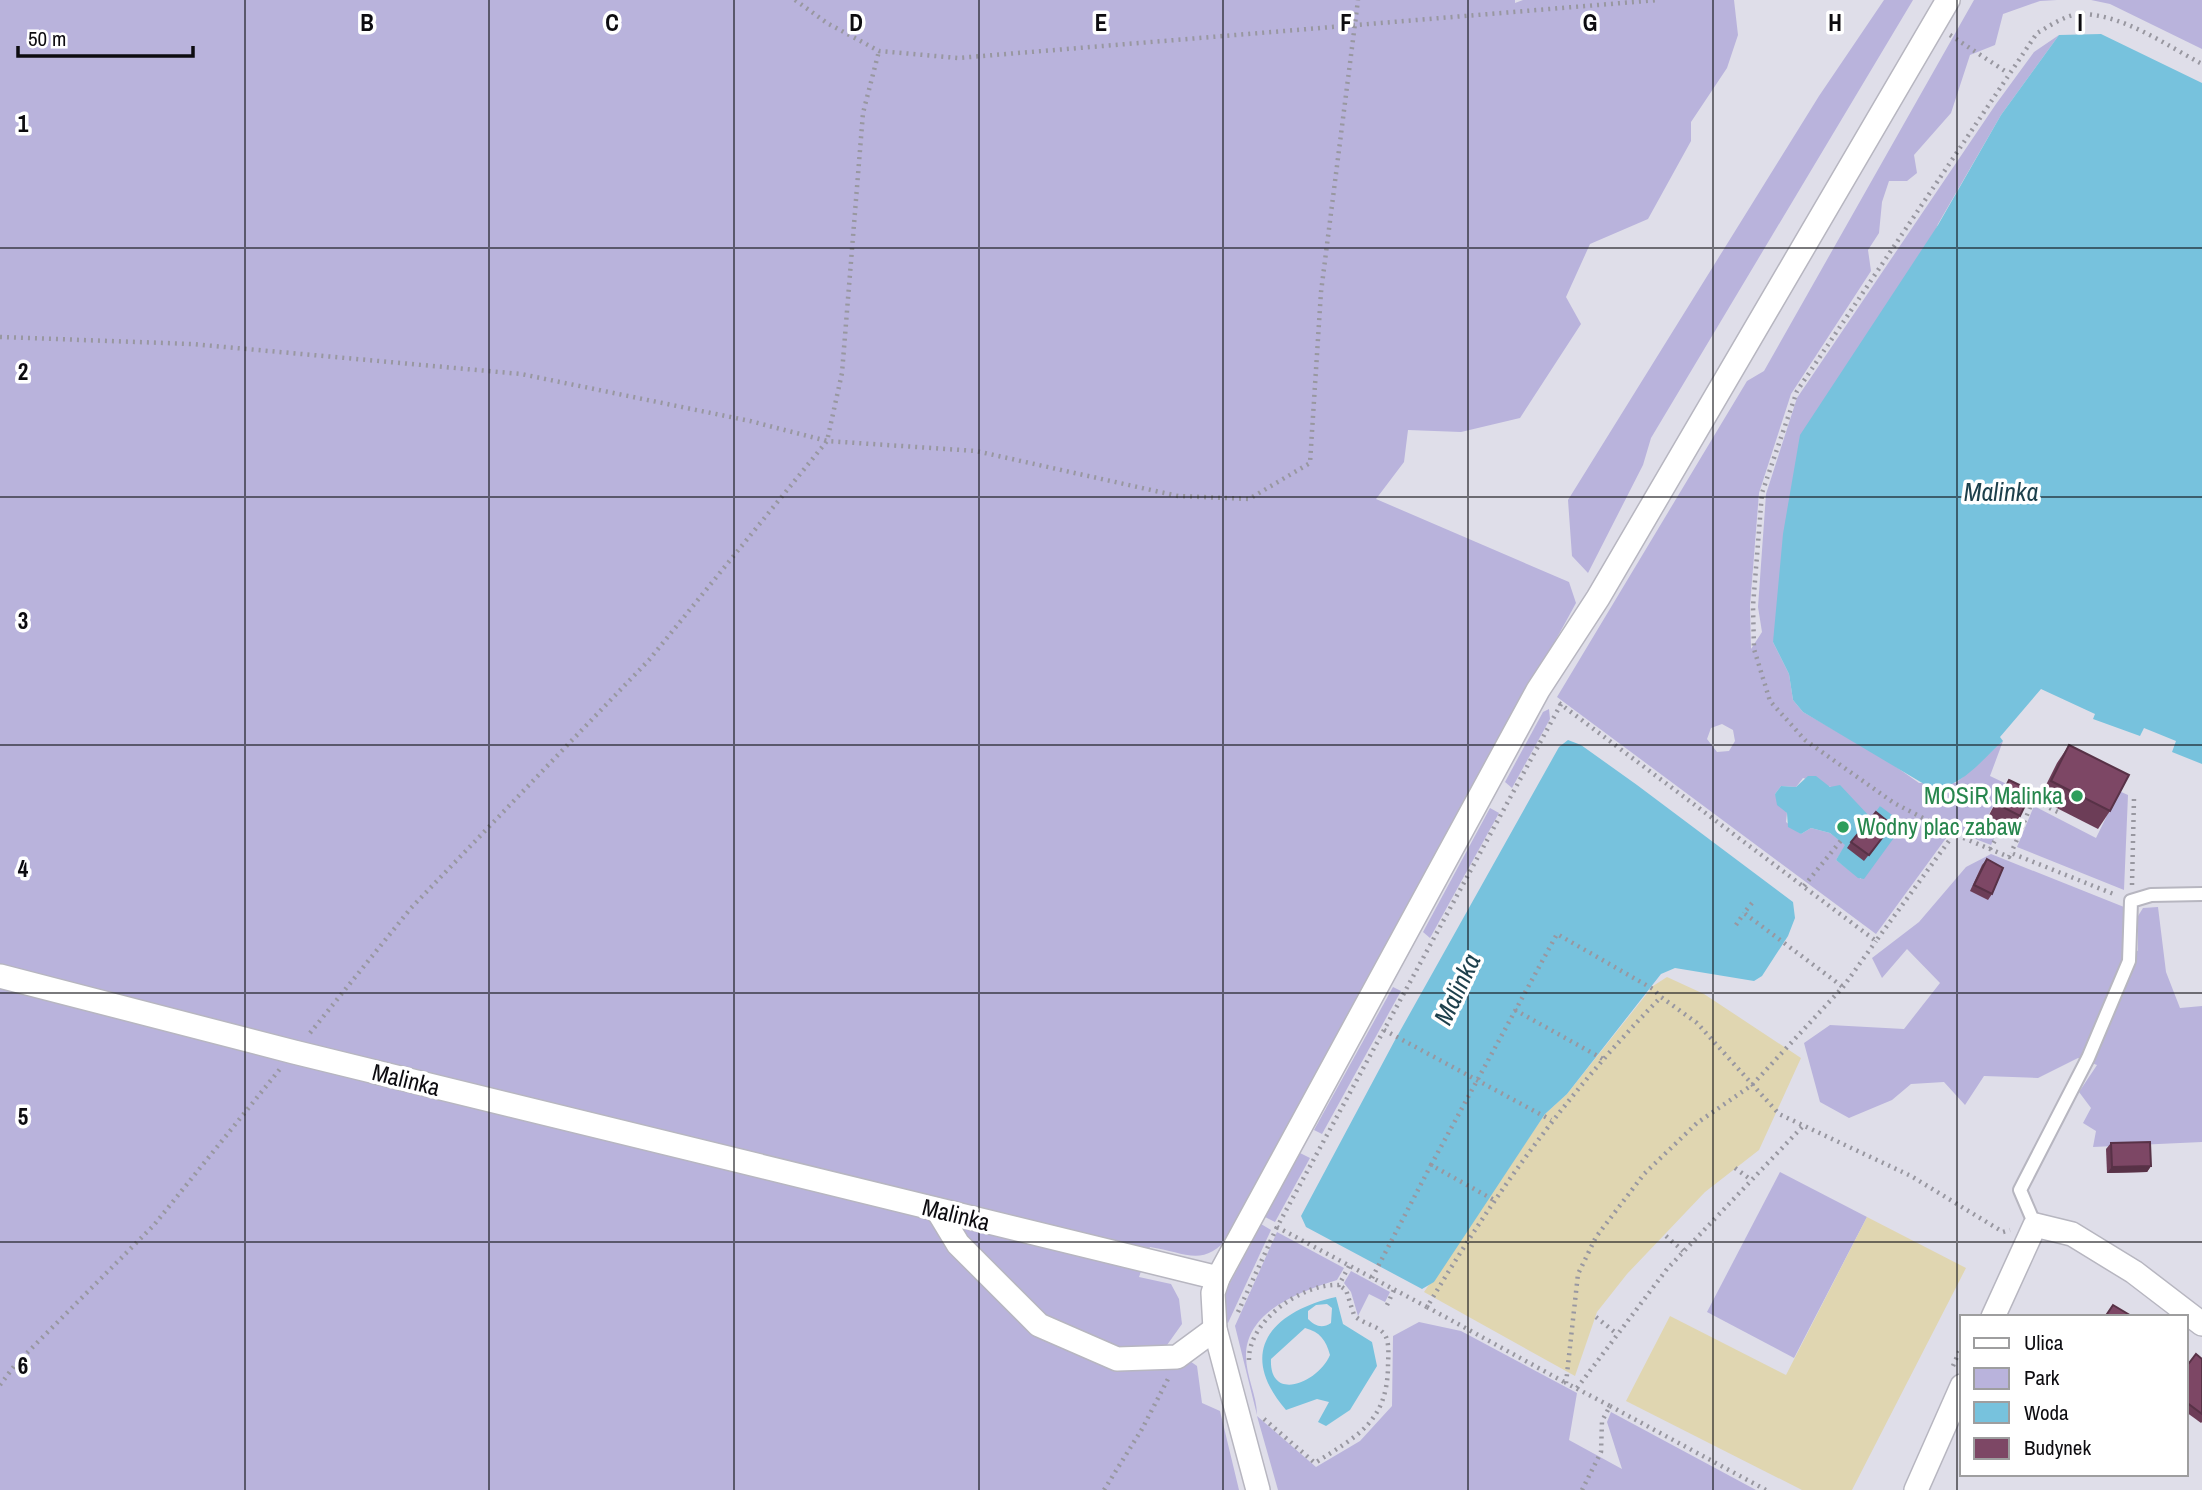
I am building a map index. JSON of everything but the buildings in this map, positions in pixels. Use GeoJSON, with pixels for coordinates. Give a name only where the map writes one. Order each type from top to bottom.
{"type":"FeatureCollection","features":[{"type":"Feature","properties":{"kind":"street"},"geometry":{"type":"LineString","coordinates":[[1258,1490],[1215,1329],[1213,1293],[1218,1278],[1538,690],[1598,597],[1948,0]]}},
{"type":"Feature","properties":{"kind":"street","name":"Malinka"},"geometry":{"type":"LineString","coordinates":[[0,976],[294,1052],[1218,1278]]}},
{"type":"Feature","properties":{"kind":"street"},"geometry":{"type":"LineString","coordinates":[[938,1211],[958,1244],[1039,1325],[1117,1359],[1177,1357],[1215,1329]]}},
{"type":"Feature","properties":{"kind":"street"},"geometry":{"type":"LineString","coordinates":[[1994,1315],[2035,1225],[2072,1234],[2134,1272],[2202,1324]]}},
{"type":"Feature","properties":{"kind":"street"},"geometry":{"type":"LineString","coordinates":[[1916,1490],[1960,1391]]}},
{"type":"Feature","properties":{"kind":"lane"},"geometry":{"type":"LineString","coordinates":[[2035,1225],[2020,1190],[2088,1058],[2129,961],[2131,901],[2151,895],[2202,894]]}},
{"type":"Feature","properties":{"kind":"path"},"geometry":{"type":"LineString","coordinates":[[795,0],[827,23],[878,51],[958,58],[1658,0]]}},
{"type":"Feature","properties":{"kind":"path"},"geometry":{"type":"LineString","coordinates":[[0,337],[192,344],[521,374],[750,421],[827,441],[976,451],[1178,496],[1249,499],[1310,463],[1321,292],[1358,0]]}},
{"type":"Feature","properties":{"kind":"path"},"geometry":{"type":"LineString","coordinates":[[2062,814],[2034,800],[2009,857],[1954,834],[1894,803],[1805,740],[1770,701],[1754,649],[1762,493],[1793,399],[2037,33],[2061,19],[2080,14],[2117,20],[2202,65]]}},
{"type":"Feature","properties":{"kind":"path"},"geometry":{"type":"LineString","coordinates":[[1933,23],[2008,73]]}},
{"type":"Feature","properties":{"kind":"path"},"geometry":{"type":"LineString","coordinates":[[0,1385],[15,1365],[154,1225],[411,908],[649,660],[827,441],[842,373],[863,113],[878,51]]}},
{"type":"Feature","properties":{"kind":"path"},"geometry":{"type":"LineString","coordinates":[[1538,690],[1561,704],[1876,940]]}},
{"type":"Feature","properties":{"kind":"path"},"geometry":{"type":"LineString","coordinates":[[1215,1329],[1231,1326],[1277,1227],[1561,704]]}},
{"type":"Feature","properties":{"kind":"path"},"geometry":{"type":"LineString","coordinates":[[2011,853],[2131,901],[2134,798]]}},
{"type":"Feature","properties":{"kind":"path"},"geometry":{"type":"LineString","coordinates":[[1990,849],[2003,827],[2019,835]]}},
{"type":"Feature","properties":{"kind":"path"},"geometry":{"type":"LineString","coordinates":[[1566,1383],[1578,1274],[1596,1237],[1644,1174],[1697,1123],[1752,1086],[1843,987],[1954,834]]}},
{"type":"Feature","properties":{"kind":"path"},"geometry":{"type":"LineString","coordinates":[[1804,886],[1843,838]]}},
{"type":"Feature","properties":{"kind":"path"},"geometry":{"type":"LineString","coordinates":[[1736,925],[1752,903]]}},
{"type":"Feature","properties":{"kind":"path"},"geometry":{"type":"LineString","coordinates":[[1744,913],[1843,987]]}},
{"type":"Feature","properties":{"kind":"path"},"geometry":{"type":"LineString","coordinates":[[1372,1278],[1557,934],[1653,989],[1698,1023],[1779,1114],[1910,1176],[2003,1232],[2035,1225]]}},
{"type":"Feature","properties":{"kind":"path"},"geometry":{"type":"LineString","coordinates":[[1427,1307],[1494,1200],[1550,1120],[1661,997]]}},
{"type":"Feature","properties":{"kind":"path"},"geometry":{"type":"LineString","coordinates":[[1515,1010],[1603,1059]]}},
{"type":"Feature","properties":{"kind":"path"},"geometry":{"type":"LineString","coordinates":[[1384,1030],[1550,1120]]}},
{"type":"Feature","properties":{"kind":"path"},"geometry":{"type":"LineString","coordinates":[[1577,1388],[1684,1251],[1804,1125]]}},
{"type":"Feature","properties":{"kind":"path"},"geometry":{"type":"LineString","coordinates":[[1431,1165],[1494,1200]]}},
{"type":"Feature","properties":{"kind":"path"},"geometry":{"type":"LineString","coordinates":[[1735,1168],[1750,1179]]}},
{"type":"Feature","properties":{"kind":"path"},"geometry":{"type":"LineString","coordinates":[[1254,1215],[1766,1490]]}},
{"type":"Feature","properties":{"kind":"path"},"geometry":{"type":"LineString","coordinates":[[1665,1236],[1684,1251]]}},
{"type":"Feature","properties":{"kind":"path"},"geometry":{"type":"LineString","coordinates":[[1250,1367],[1249,1352],[1261,1324],[1294,1297],[1339,1284],[1349,1266]]}},
{"type":"Feature","properties":{"kind":"path"},"geometry":{"type":"LineString","coordinates":[[1260,1415],[1315,1463],[1367,1429],[1375,1418],[1388,1388],[1388,1343],[1381,1331],[1354,1315],[1346,1290],[1339,1284]]}},
{"type":"Feature","properties":{"kind":"path"},"geometry":{"type":"LineString","coordinates":[[1387,1305],[1394,1290]]}},
{"type":"Feature","properties":{"kind":"path"},"geometry":{"type":"LineString","coordinates":[[1596,1317],[1618,1334]]}},
{"type":"Feature","properties":{"kind":"path"},"geometry":{"type":"LineString","coordinates":[[1104,1490],[1165,1390],[1177,1357]]}},
{"type":"Feature","properties":{"kind":"path"},"geometry":{"type":"LineString","coordinates":[[1582,1490],[1601,1452],[1602,1421],[1610,1406]]}},
{"type":"Feature","properties":{"kind":"green space"},"geometry":{"type":"Polygon","coordinates":[[[0,0],[1515,0],[1515,3],[1523,0],[1734,0],[1738,35],[1727,68],[1691,122],[1691,141],[1648,219],[1590,244],[1566,297],[1581,324],[1520,418],[1461,432],[1408,430],[1404,462],[1376,499],[1569,582],[1576,603],[1230,1235],[1221,1245],[1202,1255],[1193,1256],[1150,1247],[1139,1277],[1171,1284],[1179,1299],[1182,1324],[1167,1345],[1197,1366],[1202,1403],[1220,1411],[1239,1490],[0,1490],[0,0]]]}},
{"type":"Feature","properties":{"kind":"green space"},"geometry":{"type":"Polygon","coordinates":[[[1884,0],[1913,0],[1651,438],[1643,465],[1588,573],[1572,556],[1568,500],[1819,96],[1884,0]]]}},
{"type":"Feature","properties":{"kind":"green space"},"geometry":{"type":"Polygon","coordinates":[[[1974,0],[2057,0],[2040,1],[2003,14],[1995,45],[1970,55],[1951,113],[1914,155],[1917,173],[1907,181],[1889,181],[1882,202],[1879,233],[1868,250],[1871,271],[1791,394],[1759,493],[1750,606],[1751,649],[1762,632],[1758,607],[1766,494],[1797,398],[1996,104],[2034,52],[2059,35],[2001,115],[1938,224],[1773,642],[1789,674],[1793,700],[1803,712],[1885,759],[1919,783],[1956,783],[2003,741],[1990,776],[2032,796],[2028,805],[2000,792],[1986,820],[1999,828],[1991,845],[1952,830],[1876,934],[1557,697],[1747,381],[1764,371],[1974,0]],[[1722,724],[1711,728],[1707,739],[1717,752],[1729,751],[1735,741],[1733,730],[1722,724]],[[1803,778],[1796,787],[1781,786],[1775,794],[1787,813],[1786,822],[1801,834],[1811,828],[1830,833],[1846,845],[1836,860],[1861,879],[1881,806],[1871,818],[1831,787],[1803,778]]]}},
{"type":"Feature","properties":{"kind":"green space"},"geometry":{"type":"Polygon","coordinates":[[[2091,0],[2202,0],[2202,49],[2110,4],[2091,0]]]}},
{"type":"Feature","properties":{"kind":"green space"},"geometry":{"type":"Polygon","coordinates":[[[1549,709],[1550,719],[1512,788],[1505,782],[1543,712],[1549,709]]]}},
{"type":"Feature","properties":{"kind":"green space"},"geometry":{"type":"Polygon","coordinates":[[[2119,791],[2128,795],[2124,890],[2017,847],[2034,806],[2096,838],[2119,791]]]}},
{"type":"Feature","properties":{"kind":"green space"},"geometry":{"type":"Polygon","coordinates":[[[1490,808],[1499,813],[1430,938],[1423,932],[1490,808]]]}},
{"type":"Feature","properties":{"kind":"green space"},"geometry":{"type":"Polygon","coordinates":[[[1991,854],[2124,907],[2123,947],[2138,951],[2138,916],[2143,908],[2158,907],[2166,972],[2180,1008],[2202,1006],[2202,1142],[2093,1147],[2096,1131],[2083,1123],[2091,1108],[2079,1092],[2097,1065],[2078,1058],[2038,1078],[1984,1076],[1965,1105],[1944,1082],[1911,1084],[1892,1100],[1849,1118],[1820,1102],[1804,1043],[1830,1025],[1904,1029],[1940,983],[1907,949],[1882,978],[1872,958],[1919,922],[1966,867],[1991,854]]]}},
{"type":"Feature","properties":{"kind":"green space"},"geometry":{"type":"Polygon","coordinates":[[[1393,987],[1401,991],[1322,1134],[1314,1130],[1393,987]]]}},
{"type":"Feature","properties":{"kind":"green space"},"geometry":{"type":"Polygon","coordinates":[[[1300,1153],[1310,1158],[1275,1222],[1265,1217],[1300,1153]]]}},
{"type":"Feature","properties":{"kind":"green space"},"geometry":{"type":"Polygon","coordinates":[[[1780,1172],[1867,1217],[1794,1358],[1707,1312],[1780,1172]]]}},
{"type":"Feature","properties":{"kind":"green space"},"geometry":{"type":"Polygon","coordinates":[[[1261,1224],[1271,1230],[1228,1323],[1224,1321],[1223,1296],[1261,1224]]]}},
{"type":"Feature","properties":{"kind":"green space"},"geometry":{"type":"Polygon","coordinates":[[[1277,1232],[1344,1268],[1337,1280],[1308,1290],[1278,1305],[1255,1326],[1248,1340],[1246,1356],[1257,1415],[1235,1326],[1277,1232]]]}},
{"type":"Feature","properties":{"kind":"green space"},"geometry":{"type":"Polygon","coordinates":[[[1351,1271],[1390,1292],[1385,1302],[1369,1294],[1358,1316],[1351,1292],[1344,1283],[1351,1271]]]}},
{"type":"Feature","properties":{"kind":"green space"},"geometry":{"type":"Polygon","coordinates":[[[1419,1322],[1461,1331],[1577,1393],[1569,1440],[1622,1469],[1607,1422],[1611,1412],[1756,1490],[1278,1490],[1257,1416],[1316,1467],[1360,1441],[1392,1406],[1393,1336],[1419,1322]]]}},
{"type":"Feature","properties":{"kind":"sand"},"geometry":{"type":"Polygon","coordinates":[[[1667,977],[1704,994],[1801,1058],[1759,1150],[1705,1192],[1627,1274],[1597,1312],[1575,1376],[1424,1292],[1545,1114],[1567,1094],[1653,986],[1667,977]]]}},
{"type":"Feature","properties":{"kind":"sand"},"geometry":{"type":"Polygon","coordinates":[[[1867,1217],[1966,1268],[1852,1490],[1802,1490],[1626,1401],[1670,1316],[1786,1375],[1867,1217]]]}},
{"type":"Feature","properties":{"kind":"water","name":"Malinka"},"geometry":{"type":"Polygon","coordinates":[[[2101,34],[2202,83],[2202,764],[2172,752],[2176,741],[2144,728],[2140,736],[2093,719],[2095,714],[2041,689],[2000,737],[2003,741],[1969,773],[1950,784],[1929,787],[1803,712],[1793,700],[1789,674],[1773,642],[1783,534],[1800,435],[1938,225],[2001,115],[2059,35],[2101,34]]]}},
{"type":"Feature","properties":{"kind":"water","name":"Malinka"},"geometry":{"type":"Polygon","coordinates":[[[1568,740],[1581,745],[1637,785],[1793,902],[1795,918],[1788,936],[1762,976],[1754,981],[1675,968],[1661,974],[1567,1094],[1545,1114],[1434,1282],[1422,1289],[1306,1227],[1301,1216],[1395,1040],[1559,747],[1568,740]]]}},
{"type":"Feature","properties":{"kind":"water","name":"Wodny plac zabaw"},"geometry":{"type":"Polygon","coordinates":[[[1808,776],[1816,776],[1830,787],[1840,785],[1871,818],[1880,806],[1896,818],[1896,835],[1864,879],[1858,878],[1836,860],[1845,845],[1830,833],[1811,828],[1801,834],[1788,827],[1787,813],[1777,805],[1775,794],[1781,786],[1796,787],[1808,776]]]}},
{"type":"Feature","properties":{"kind":"water"},"geometry":{"type":"Polygon","coordinates":[[[1336,1297],[1343,1324],[1372,1342],[1377,1366],[1350,1410],[1326,1426],[1318,1422],[1329,1402],[1317,1399],[1286,1410],[1271,1389],[1263,1369],[1263,1352],[1268,1337],[1279,1323],[1294,1312],[1336,1297]],[[1327,1304],[1316,1305],[1308,1311],[1308,1319],[1319,1326],[1331,1323],[1332,1308],[1327,1304]],[[1305,1328],[1271,1359],[1272,1373],[1278,1381],[1295,1384],[1306,1380],[1324,1365],[1330,1355],[1322,1337],[1305,1328]]]}},
{"type":"Feature","properties":{"kind":"place","name":"MOSiR Malinka"},"geometry":{"type":"Point","coordinates":[2077,796]}},
{"type":"Feature","properties":{"kind":"place","name":"Wodny plac zabaw"},"geometry":{"type":"Point","coordinates":[1843,827]}}]}
